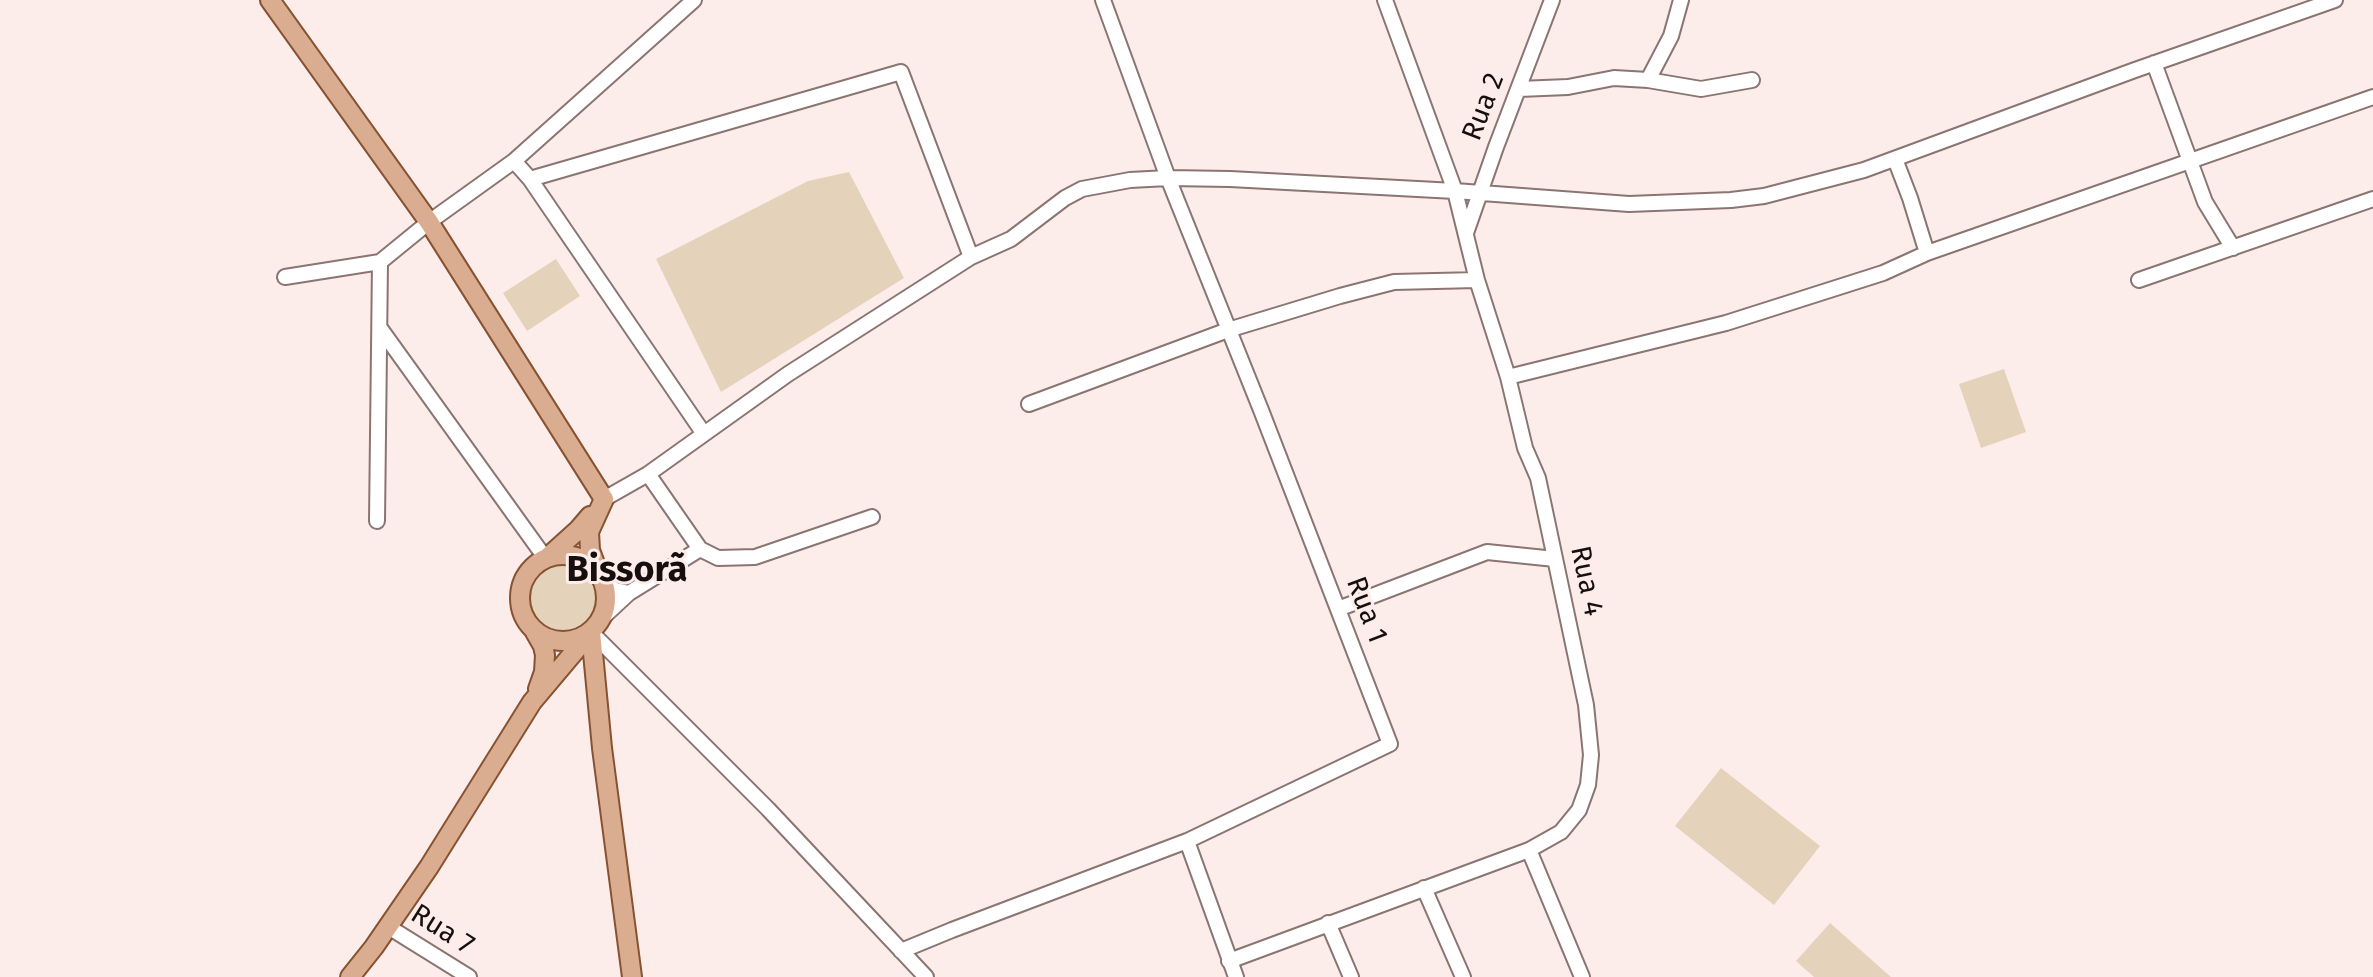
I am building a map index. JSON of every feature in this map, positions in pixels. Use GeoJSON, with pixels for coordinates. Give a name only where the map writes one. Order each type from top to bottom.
{"type":"FeatureCollection","features":[{"type":"Feature","properties":{"kind":"main road"},"geometry":{"type":"LineString","coordinates":[[270,0],[429,222],[604,499]]}},
{"type":"Feature","properties":{"kind":"main road"},"geometry":{"type":"LineString","coordinates":[[350,977],[429,867],[541,684],[545,665],[543,646],[521,611],[520,591],[528,573],[578,530],[604,499]]}},
{"type":"Feature","properties":{"kind":"main road"},"geometry":{"type":"LineString","coordinates":[[532,702],[596,625],[606,604],[588,541],[604,499]]}},
{"type":"Feature","properties":{"kind":"main road"},"geometry":{"type":"LineString","coordinates":[[547,558],[575,557],[591,565],[601,578]]}},
{"type":"Feature","properties":{"kind":"main road"},"geometry":{"type":"LineString","coordinates":[[535,632],[550,640],[565,642],[583,637],[596,625]]}},
{"type":"Feature","properties":{"kind":"main road"},"geometry":{"type":"LineString","coordinates":[[596,625],[602,748],[632,977]]}},
{"type":"Feature","properties":{"kind":"street"},"geometry":{"type":"LineString","coordinates":[[285,277],[380,262],[429,222],[514,161],[694,0]]}},
{"type":"Feature","properties":{"kind":"street","name":"Rua 1"},"geometry":{"type":"LineString","coordinates":[[901,951],[1187,841],[1390,744],[1168,178],[1103,0]]}},
{"type":"Feature","properties":{"kind":"street","name":"Rua 4"},"geometry":{"type":"LineString","coordinates":[[1229,961],[1529,850],[1561,832],[1579,810],[1588,785],[1591,755],[1586,705],[1538,478],[1525,448],[1455,191],[1385,0]]}},
{"type":"Feature","properties":{"kind":"street","name":"Rua 2"},"geometry":{"type":"LineString","coordinates":[[1465,233],[1552,0]]}},
{"type":"Feature","properties":{"kind":"street"},"geometry":{"type":"LineString","coordinates":[[1648,80],[1671,36],[1681,0]]}},
{"type":"Feature","properties":{"kind":"street"},"geometry":{"type":"LineString","coordinates":[[604,499],[648,474],[788,374],[971,257],[1011,239],[1065,198],[1082,189],[1168,178],[1455,191],[1629,204],[1764,196],[1821,183],[1895,159],[2335,0]]}},
{"type":"Feature","properties":{"kind":"street"},"geometry":{"type":"LineString","coordinates":[[2154,63],[2205,202],[2233,248]]}},
{"type":"Feature","properties":{"kind":"street"},"geometry":{"type":"LineString","coordinates":[[530,179],[901,72],[971,257]]}},
{"type":"Feature","properties":{"kind":"street"},"geometry":{"type":"LineString","coordinates":[[1519,89],[1568,87],[1614,78],[1701,89],[1752,80]]}},
{"type":"Feature","properties":{"kind":"street"},"geometry":{"type":"LineString","coordinates":[[1508,377],[1726,323],[1883,273],[1927,253],[2373,97]]}},
{"type":"Feature","properties":{"kind":"street"},"geometry":{"type":"LineString","coordinates":[[1895,159],[1927,253]]}},
{"type":"Feature","properties":{"kind":"street"},"geometry":{"type":"LineString","coordinates":[[514,161],[530,179],[704,434]]}},
{"type":"Feature","properties":{"kind":"street"},"geometry":{"type":"LineString","coordinates":[[2139,280],[2373,199]]}},
{"type":"Feature","properties":{"kind":"street"},"geometry":{"type":"LineString","coordinates":[[377,521],[380,262]]}},
{"type":"Feature","properties":{"kind":"street"},"geometry":{"type":"LineString","coordinates":[[1029,404],[1228,330],[1394,282],[1477,280]]}},
{"type":"Feature","properties":{"kind":"street"},"geometry":{"type":"LineString","coordinates":[[380,328],[547,558]]}},
{"type":"Feature","properties":{"kind":"street"},"geometry":{"type":"LineString","coordinates":[[648,474],[700,549],[718,558],[755,557],[872,517]]}},
{"type":"Feature","properties":{"kind":"street"},"geometry":{"type":"LineString","coordinates":[[700,549],[629,593],[596,625],[926,977]]}},
{"type":"Feature","properties":{"kind":"street"},"geometry":{"type":"LineString","coordinates":[[1338,609],[1487,552],[1555,559]]}},
{"type":"Feature","properties":{"kind":"street"},"geometry":{"type":"LineString","coordinates":[[601,578],[615,590],[629,593]]}},
{"type":"Feature","properties":{"kind":"street"},"geometry":{"type":"LineString","coordinates":[[1187,841],[1236,977]]}},
{"type":"Feature","properties":{"kind":"street"},"geometry":{"type":"LineString","coordinates":[[1529,850],[1582,977]]}},
{"type":"Feature","properties":{"kind":"street"},"geometry":{"type":"LineString","coordinates":[[1424,888],[1463,977]]}},
{"type":"Feature","properties":{"kind":"street"},"geometry":{"type":"LineString","coordinates":[[1328,923],[1351,977]]}},
{"type":"Feature","properties":{"kind":"street","name":"Rua 7"},"geometry":{"type":"LineString","coordinates":[[387,926],[469,977]]}},
{"type":"Feature","properties":{"kind":"shaded area"},"geometry":{"type":"Polygon","coordinates":[[[849,172],[904,278],[721,392],[656,259],[808,181],[849,172]]]}},
{"type":"Feature","properties":{"kind":"shaded area"},"geometry":{"type":"Polygon","coordinates":[[[556,259],[580,296],[527,331],[503,293],[556,259]]]}},
{"type":"Feature","properties":{"kind":"shaded area"},"geometry":{"type":"Polygon","coordinates":[[[2004,369],[2026,432],[1981,448],[1959,384],[2004,369]]]}},
{"type":"Feature","properties":{"kind":"shaded area"},"geometry":{"type":"Polygon","coordinates":[[[556,563],[570,563],[592,578],[598,598],[596,611],[588,623],[570,633],[556,633],[534,618],[528,605],[528,591],[543,569],[556,563]]]}},
{"type":"Feature","properties":{"kind":"shaded area"},"geometry":{"type":"Polygon","coordinates":[[[1721,768],[1820,846],[1774,905],[1675,826],[1721,768]]]}},
{"type":"Feature","properties":{"kind":"shaded area"},"geometry":{"type":"Polygon","coordinates":[[[1830,923],[1891,977],[1814,977],[1796,961],[1830,923]]]}},
{"type":"Feature","properties":{"kind":"district","name":"Bissorã"},"geometry":{"type":"Point","coordinates":[627,571]}}]}
